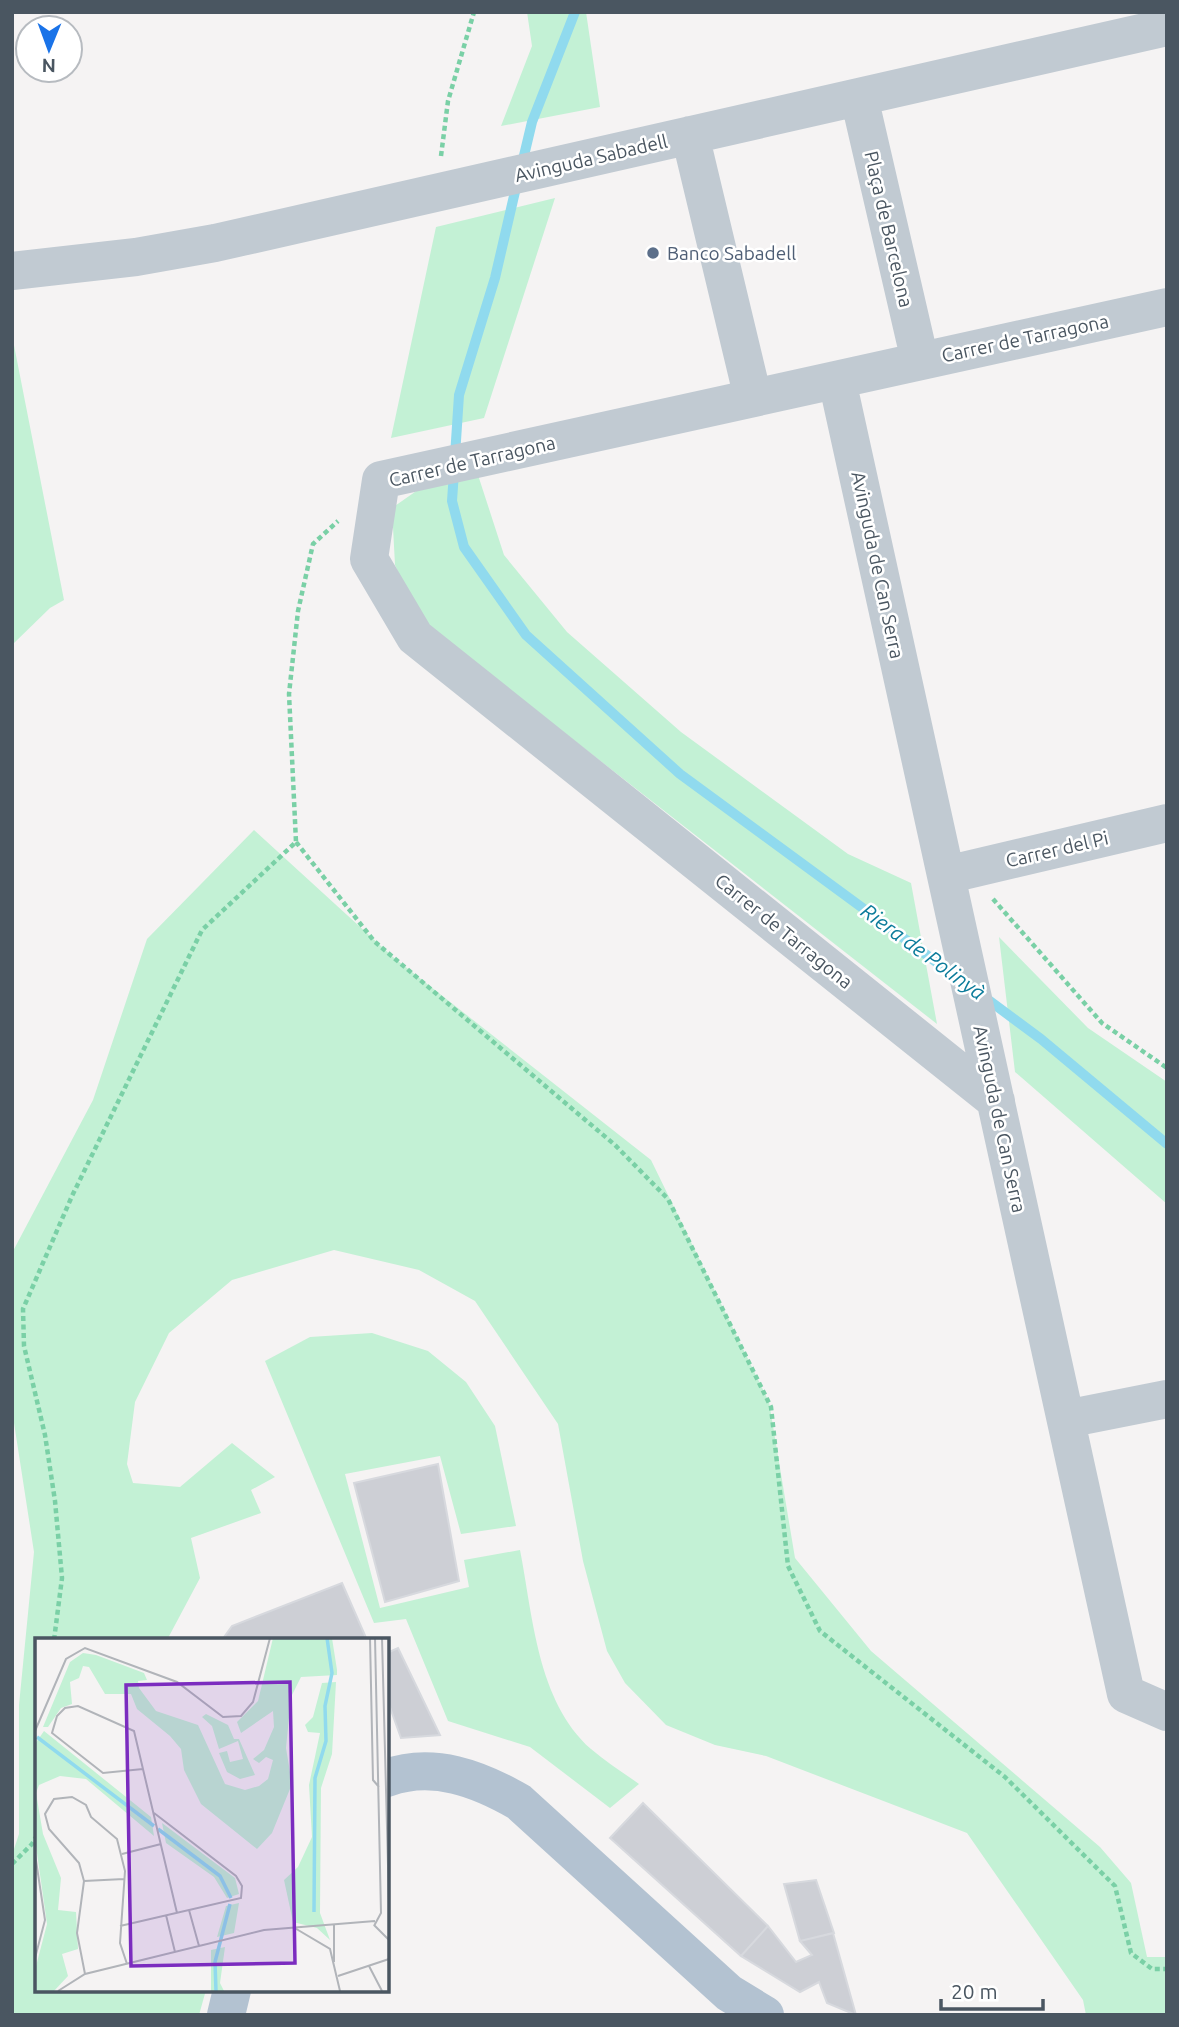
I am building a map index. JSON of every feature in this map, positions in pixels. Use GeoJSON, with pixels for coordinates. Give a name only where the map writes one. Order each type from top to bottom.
{"type":"FeatureCollection","features":[{"type":"Feature","properties":{"kind":"main road"},"geometry":{"type":"LineString","coordinates":[[388,1778],[435,1772],[461,1775],[483,1781],[519,1802],[729,1993],[765,2015]]}},
{"type":"Feature","properties":{"kind":"main road"},"geometry":{"type":"LineString","coordinates":[[226,2015],[232,1992]]}},
{"type":"Feature","properties":{"kind":"street","name":"Avinguda Sabadell"},"geometry":{"type":"LineString","coordinates":[[18,267],[136,257],[215,243],[1167,27]]}},
{"type":"Feature","properties":{"kind":"street","name":"Plaça de Barcelona"},"geometry":{"type":"LineString","coordinates":[[859,97],[920,361]]}},
{"type":"Feature","properties":{"kind":"street"},"geometry":{"type":"LineString","coordinates":[[690,135],[753,398]]}},
{"type":"Feature","properties":{"kind":"street","name":"Carrer de Tarragona"},"geometry":{"type":"LineString","coordinates":[[996,1101],[415,637],[369,559],[381,480],[1167,307]]}},
{"type":"Feature","properties":{"kind":"street","name":"Avinguda de Can Serra"},"geometry":{"type":"LineString","coordinates":[[838,380],[1126,1694],[1167,1712]]}},
{"type":"Feature","properties":{"kind":"street","name":"Carrer del Pi"},"geometry":{"type":"LineString","coordinates":[[946,875],[1167,823]]}},
{"type":"Feature","properties":{"kind":"street"},"geometry":{"type":"LineString","coordinates":[[1066,1419],[1167,1399]]}},
{"type":"Feature","properties":{"kind":"path"},"geometry":{"type":"LineString","coordinates":[[439,167],[448,101],[474,12]]}},
{"type":"Feature","properties":{"kind":"path"},"geometry":{"type":"LineString","coordinates":[[342,517],[313,544],[298,611],[289,694],[296,842],[374,941],[615,1145],[668,1199],[771,1407],[788,1566],[820,1631],[1005,1777],[1115,1886],[1131,1953],[1152,1969],[1167,1969]]}},
{"type":"Feature","properties":{"kind":"path"},"geometry":{"type":"LineString","coordinates":[[54,1638],[62,1578],[56,1514],[45,1435],[24,1346],[23,1309],[72,1196],[202,930],[296,842]]}},
{"type":"Feature","properties":{"kind":"path"},"geometry":{"type":"LineString","coordinates":[[989,895],[1102,1023],[1167,1068]]}},
{"type":"Feature","properties":{"kind":"path"},"geometry":{"type":"LineString","coordinates":[[12,1864],[35,1839]]}},
{"type":"Feature","properties":{"kind":"green space"},"geometry":{"type":"Polygon","coordinates":[[[527,12],[586,12],[600,107],[501,126],[532,46],[527,12]]]}},
{"type":"Feature","properties":{"kind":"green space"},"geometry":{"type":"Polygon","coordinates":[[[555,198],[484,418],[391,438],[436,227],[555,198]]]}},
{"type":"Feature","properties":{"kind":"green space"},"geometry":{"type":"Polygon","coordinates":[[[12,335],[64,600],[50,608],[12,645],[12,335]]]}},
{"type":"Feature","properties":{"kind":"green space"},"geometry":{"type":"Polygon","coordinates":[[[478,475],[504,555],[567,632],[681,732],[848,854],[911,883],[937,1024],[420,620],[395,565],[392,508],[422,487],[478,475]]]}},
{"type":"Feature","properties":{"kind":"green space"},"geometry":{"type":"Polygon","coordinates":[[[254,830],[393,957],[651,1160],[769,1402],[795,1558],[871,1651],[1100,1847],[1131,1883],[1147,1957],[1167,1957],[1167,2015],[1086,2015],[1083,2000],[967,1833],[766,1756],[715,1745],[666,1725],[625,1683],[607,1651],[583,1561],[558,1424],[475,1301],[419,1270],[334,1250],[232,1280],[169,1333],[135,1402],[127,1464],[133,1483],[180,1487],[232,1443],[275,1477],[251,1490],[261,1513],[191,1538],[200,1578],[168,1638],[35,1638],[35,1992],[205,1992],[199,2015],[12,2015],[12,1855],[19,1834],[19,1705],[34,1552],[12,1410],[12,1253],[93,1100],[147,939],[254,830]]]}},
{"type":"Feature","properties":{"kind":"green space"},"geometry":{"type":"Polygon","coordinates":[[[999,937],[1088,1028],[1167,1082],[1167,1204],[1015,1072],[999,937]]]}},
{"type":"Feature","properties":{"kind":"green space"},"geometry":{"type":"Polygon","coordinates":[[[372,1333],[428,1351],[466,1382],[495,1426],[516,1526],[461,1534],[440,1456],[345,1474],[380,1608],[469,1587],[464,1560],[520,1550],[540,1656],[559,1707],[573,1729],[591,1749],[639,1784],[610,1808],[530,1747],[448,1721],[406,1619],[374,1623],[265,1361],[310,1337],[372,1333]]]}},
{"type":"Feature","properties":{"kind":"building"},"geometry":{"type":"Polygon","coordinates":[[[438,1464],[459,1581],[385,1602],[354,1483],[438,1464]]]}},
{"type":"Feature","properties":{"kind":"building"},"geometry":{"type":"Polygon","coordinates":[[[342,1583],[366,1638],[223,1638],[232,1626],[342,1583]]]}},
{"type":"Feature","properties":{"kind":"building"},"geometry":{"type":"Polygon","coordinates":[[[398,1648],[440,1735],[401,1738],[388,1702],[388,1653],[398,1648]]]}},
{"type":"Feature","properties":{"kind":"building"},"geometry":{"type":"Polygon","coordinates":[[[643,1803],[768,1926],[741,1956],[610,1838],[643,1803]]]}},
{"type":"Feature","properties":{"kind":"building"},"geometry":{"type":"Polygon","coordinates":[[[816,1880],[834,1933],[800,1941],[784,1884],[816,1880]]]}},
{"type":"Feature","properties":{"kind":"building"},"geometry":{"type":"Polygon","coordinates":[[[768,1926],[796,1962],[812,1955],[800,1941],[833,1933],[856,2015],[827,2003],[819,1982],[800,1992],[741,1956],[768,1926]]]}},
{"type":"Feature","properties":{"kind":"waterway"},"geometry":{"type":"LineString","coordinates":[[522,164],[532,122],[575,12]]}},
{"type":"Feature","properties":{"kind":"waterway"},"geometry":{"type":"LineString","coordinates":[[455,456],[459,395],[495,278],[517,183]]}},
{"type":"Feature","properties":{"kind":"waterway"},"geometry":{"type":"LineString","coordinates":[[454,472],[452,501],[464,547],[526,635],[680,774],[958,978]]}},
{"type":"Feature","properties":{"kind":"waterway","name":"Riera de Polinyà"},"geometry":{"type":"LineString","coordinates":[[983,996],[1041,1039],[1167,1144]]}},
{"type":"Feature","properties":{"kind":"place","name":"Banco Sabadell"},"geometry":{"type":"Point","coordinates":[653,253]}}]}
